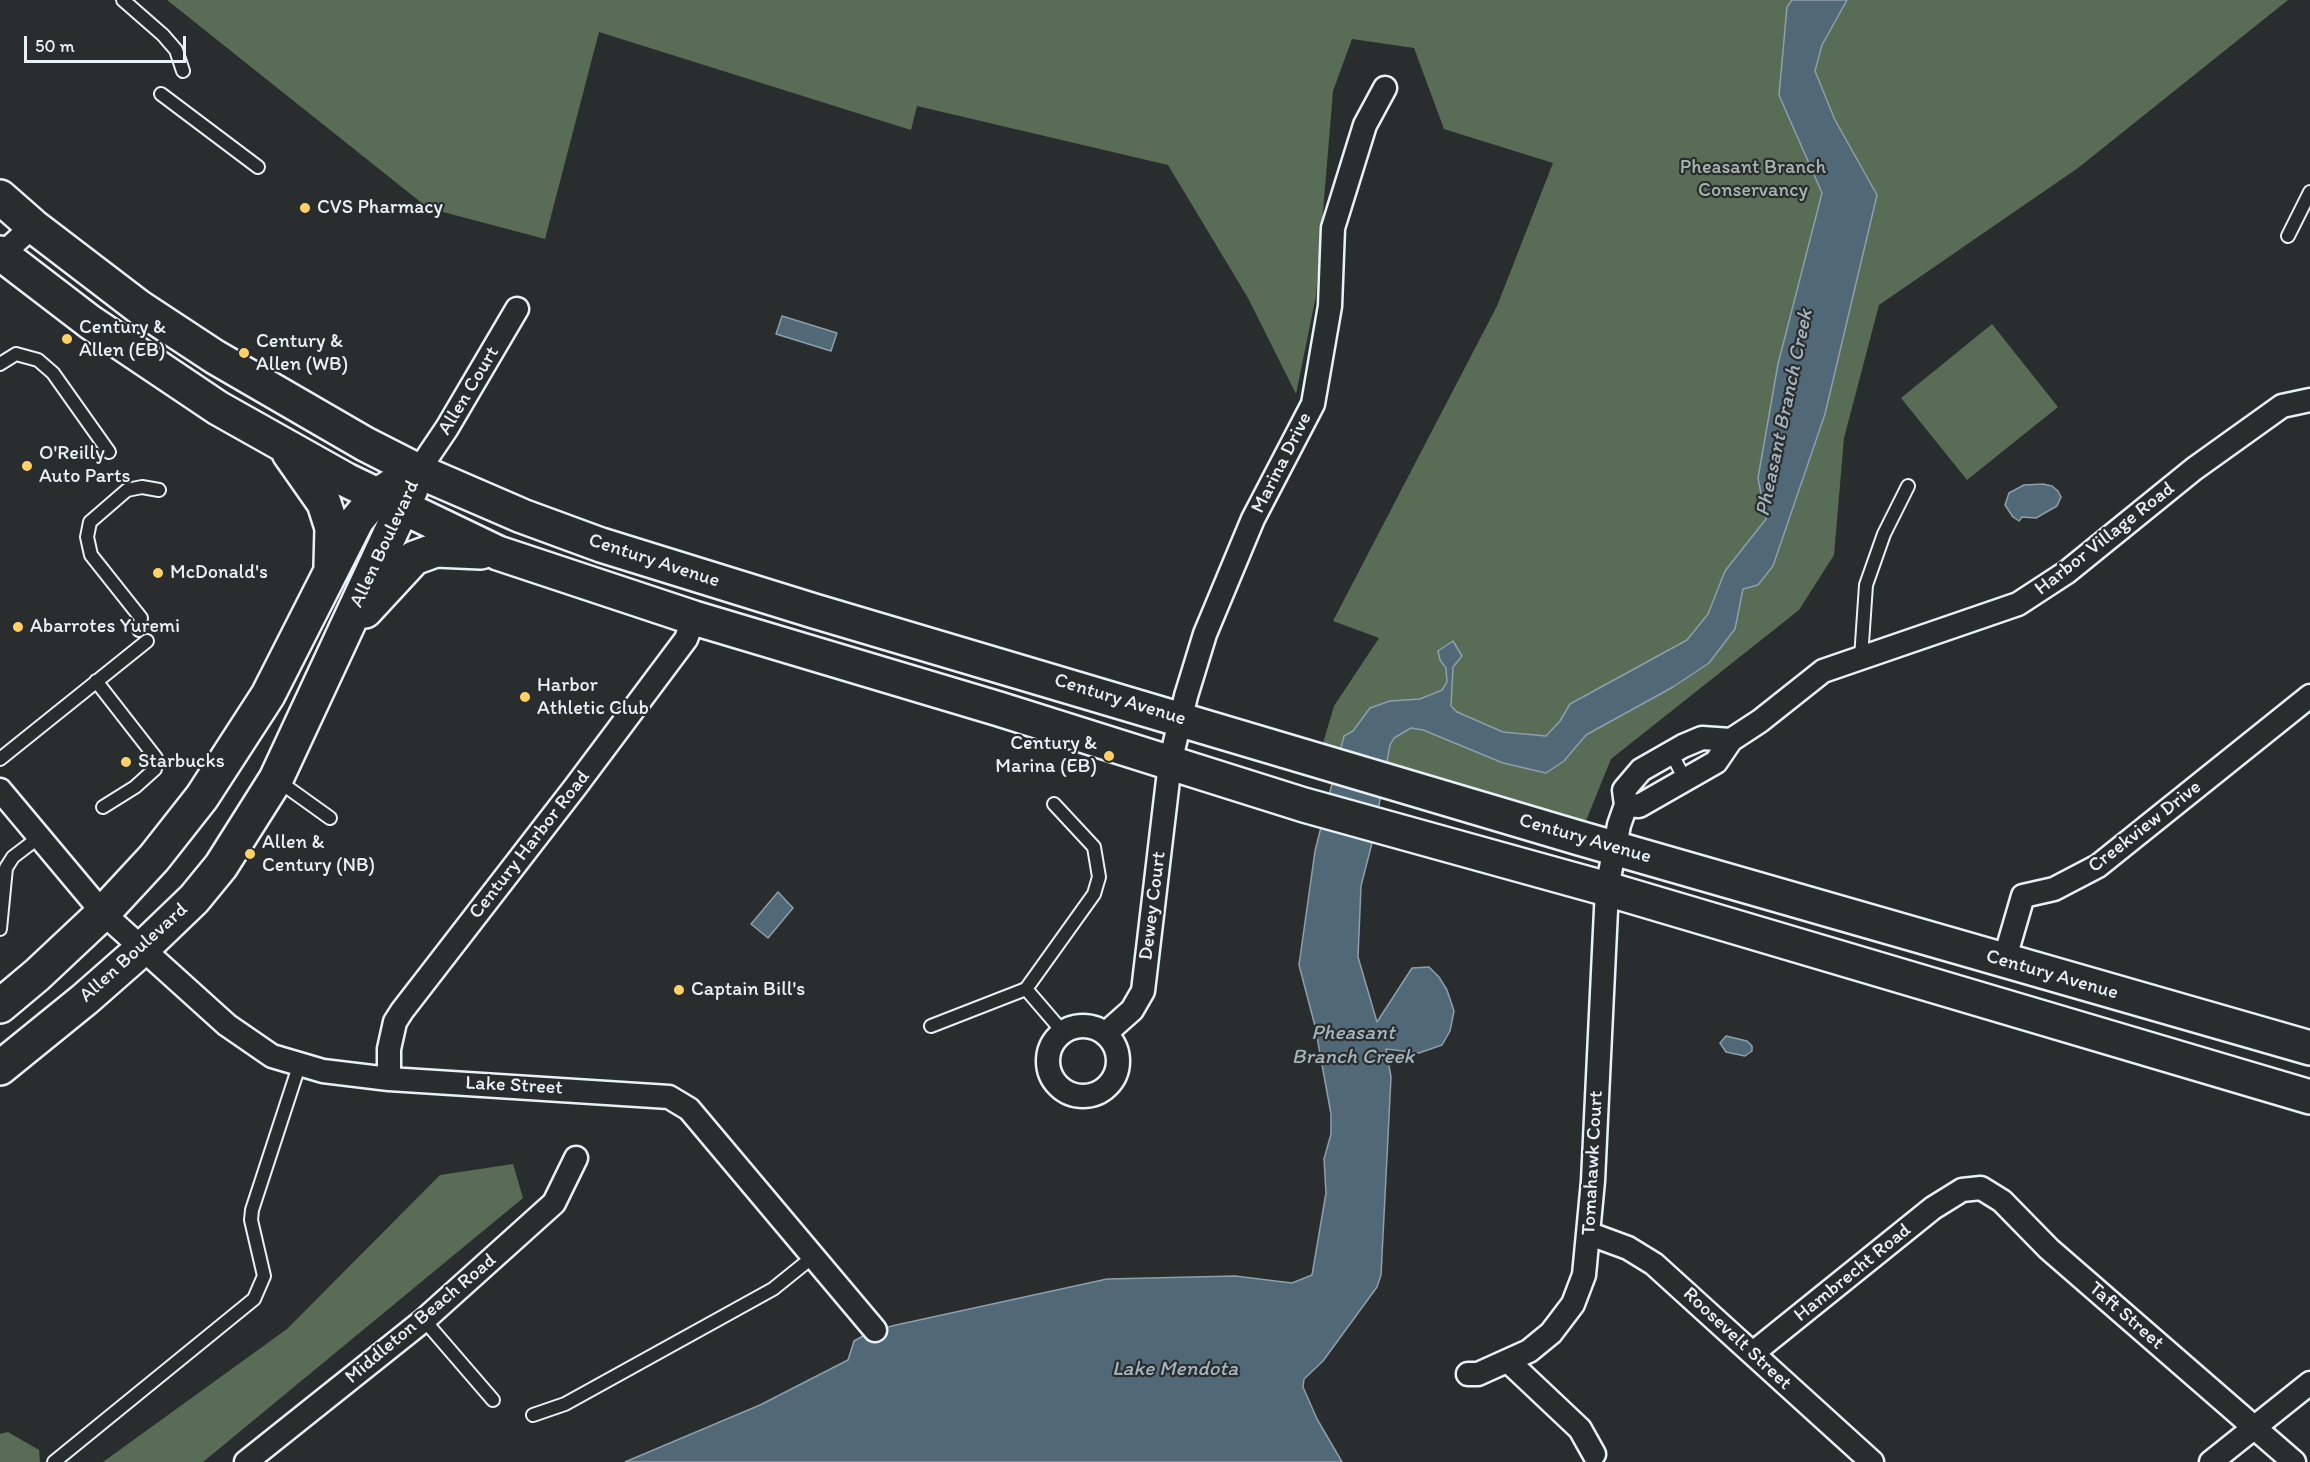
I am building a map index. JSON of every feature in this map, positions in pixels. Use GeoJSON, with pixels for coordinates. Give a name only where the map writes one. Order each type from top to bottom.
{"type":"FeatureCollection","features":[{"type":"Feature","properties":{"kind":"main road","name":"Century Avenue"},"geometry":{"type":"LineString","coordinates":[[0,197],[33,226],[139,307],[215,357],[365,444],[418,471],[522,516],[601,545],[814,611],[1615,848],[2310,1048]]}},
{"type":"Feature","properties":{"kind":"main road"},"geometry":{"type":"LineString","coordinates":[[0,254],[145,361],[284,447],[498,553],[693,618],[999,709],[1404,834],[1607,889],[2310,1097]]}},
{"type":"Feature","properties":{"kind":"main road"},"geometry":{"type":"LineString","coordinates":[[284,447],[324,503],[332,528],[331,572]]}},
{"type":"Feature","properties":{"kind":"main road","name":"Allen Boulevard"},"geometry":{"type":"LineString","coordinates":[[0,1006],[45,969],[103,913],[154,858],[223,768],[268,695],[357,520],[391,502],[418,471]]}},
{"type":"Feature","properties":{"kind":"main road","name":"Allen Boulevard"},"geometry":{"type":"LineString","coordinates":[[0,1068],[143,948],[209,882],[276,779],[382,547],[391,502]]}},
{"type":"Feature","properties":{"kind":"main road"},"geometry":{"type":"LineString","coordinates":[[344,634],[414,558],[436,550],[498,553]]}},
{"type":"Feature","properties":{"kind":"street","name":"Marina Drive"},"geometry":{"type":"LineString","coordinates":[[1170,763],[1205,634],[1249,529],[1313,404],[1330,306],[1333,228],[1365,125],[1385,88]]}},
{"type":"Feature","properties":{"kind":"street"},"geometry":{"type":"LineString","coordinates":[[0,254],[33,226]]}},
{"type":"Feature","properties":{"kind":"street","name":"Allen Court"},"geometry":{"type":"LineString","coordinates":[[418,471],[447,428],[517,309]]}},
{"type":"Feature","properties":{"kind":"street","name":"Harbor Village Road"},"geometry":{"type":"LineString","coordinates":[[1626,806],[1639,806],[1655,794],[1716,762],[1731,740],[1777,708],[1810,679],[1823,671],[2018,604],[2067,572],[2194,470],[2283,406],[2310,400]]}},
{"type":"Feature","properties":{"kind":"street","name":"Century Harbor Road"},"geometry":{"type":"LineString","coordinates":[[389,1079],[389,1049],[396,1022],[402,1011],[686,639],[693,618]]}},
{"type":"Feature","properties":{"kind":"street","name":"Creekview Drive"},"geometry":{"type":"LineString","coordinates":[[2004,961],[2023,896],[2054,889],[2098,866],[2310,696]]}},
{"type":"Feature","properties":{"kind":"street"},"geometry":{"type":"LineString","coordinates":[[1607,889],[1621,818],[1626,806],[1624,790],[1641,770],[1671,752],[1702,738],[1731,740]]}},
{"type":"Feature","properties":{"kind":"street","name":"Dewey Court"},"geometry":{"type":"LineString","coordinates":[[1105,1034],[1132,1010],[1143,991],[1170,763]]}},
{"type":"Feature","properties":{"kind":"street","name":"Lake Street"},"geometry":{"type":"LineString","coordinates":[[0,790],[103,913],[253,1045],[273,1056],[299,1066],[389,1079],[669,1097],[689,1109],[875,1330]]}},
{"type":"Feature","properties":{"kind":"street","name":"Tomahawk Court"},"geometry":{"type":"LineString","coordinates":[[1468,1374],[1478,1374],[1529,1351],[1551,1333],[1573,1304],[1584,1275],[1590,1234],[1607,889]]}},
{"type":"Feature","properties":{"kind":"street"},"geometry":{"type":"LineString","coordinates":[[1085,1026],[1105,1034],[1118,1055],[1114,1079],[1096,1094],[1083,1096],[1062,1090],[1049,1072],[1049,1049],[1063,1032],[1085,1026]]}},
{"type":"Feature","properties":{"kind":"street","name":"Middleton Beach Road"},"geometry":{"type":"LineString","coordinates":[[246,1462],[424,1320],[554,1203],[576,1158]]}},
{"type":"Feature","properties":{"kind":"street","name":"Taft Street"},"geometry":{"type":"LineString","coordinates":[[1954,1194],[1976,1187],[1991,1193],[2049,1249],[2294,1462]]}},
{"type":"Feature","properties":{"kind":"street","name":"Hambrecht Road"},"geometry":{"type":"LineString","coordinates":[[1753,1353],[1954,1194]]}},
{"type":"Feature","properties":{"kind":"street","name":"Roosevelt Street"},"geometry":{"type":"LineString","coordinates":[[1590,1234],[1621,1245],[1646,1258],[1872,1462]]}},
{"type":"Feature","properties":{"kind":"street"},"geometry":{"type":"LineString","coordinates":[[1508,1361],[1581,1429],[1594,1454]]}},
{"type":"Feature","properties":{"kind":"street"},"geometry":{"type":"LineString","coordinates":[[2211,1462],[2310,1383]]}},
{"type":"Feature","properties":{"kind":"lane"},"geometry":{"type":"LineString","coordinates":[[123,0],[163,34],[176,50],[183,71]]}},
{"type":"Feature","properties":{"kind":"lane"},"geometry":{"type":"LineString","coordinates":[[161,94],[258,167]]}},
{"type":"Feature","properties":{"kind":"lane"},"geometry":{"type":"LineString","coordinates":[[2288,236],[2310,192]]}},
{"type":"Feature","properties":{"kind":"lane"},"geometry":{"type":"LineString","coordinates":[[0,364],[16,354],[38,360],[53,373],[110,452]]}},
{"type":"Feature","properties":{"kind":"lane"},"geometry":{"type":"LineString","coordinates":[[1861,658],[1866,585],[1884,534],[1908,486]]}},
{"type":"Feature","properties":{"kind":"lane"},"geometry":{"type":"LineString","coordinates":[[139,630],[141,618],[91,555],[87,537],[90,522],[127,490],[142,487],[159,490]]}},
{"type":"Feature","properties":{"kind":"lane"},"geometry":{"type":"LineString","coordinates":[[0,759],[147,641]]}},
{"type":"Feature","properties":{"kind":"lane"},"geometry":{"type":"LineString","coordinates":[[96,681],[156,758],[155,769],[135,787],[103,807]]}},
{"type":"Feature","properties":{"kind":"lane"},"geometry":{"type":"LineString","coordinates":[[1671,752],[1685,780]]}},
{"type":"Feature","properties":{"kind":"lane"},"geometry":{"type":"LineString","coordinates":[[276,779],[330,818]]}},
{"type":"Feature","properties":{"kind":"lane"},"geometry":{"type":"LineString","coordinates":[[931,1026],[1026,989],[1094,894],[1099,877],[1094,847],[1054,804]]}},
{"type":"Feature","properties":{"kind":"lane"},"geometry":{"type":"LineString","coordinates":[[0,929],[6,868],[13,857],[38,838]]}},
{"type":"Feature","properties":{"kind":"lane"},"geometry":{"type":"LineString","coordinates":[[1026,989],[1063,1032]]}},
{"type":"Feature","properties":{"kind":"lane"},"geometry":{"type":"LineString","coordinates":[[54,1462],[254,1299],[264,1276],[251,1220],[252,1210],[299,1066]]}},
{"type":"Feature","properties":{"kind":"lane"},"geometry":{"type":"LineString","coordinates":[[533,1416],[565,1404],[773,1289],[814,1256]]}},
{"type":"Feature","properties":{"kind":"lane"},"geometry":{"type":"LineString","coordinates":[[424,1320],[493,1400]]}},
{"type":"Feature","properties":{"kind":"green space","name":"Pheasant Branch Conservancy"},"geometry":{"type":"Polygon","coordinates":[[[167,0],[2288,0],[2078,168],[1879,305],[1844,438],[1834,555],[1799,610],[1611,759],[1579,838],[1318,760],[1334,706],[1379,638],[1333,621],[1497,306],[1553,163],[1444,129],[1414,48],[1352,39],[1333,91],[1316,296],[1296,394],[1248,298],[1168,165],[917,106],[911,130],[599,32],[545,239],[428,208],[167,0]]]}},
{"type":"Feature","properties":{"kind":"green space"},"geometry":{"type":"Polygon","coordinates":[[[1992,324],[2058,407],[1967,480],[1901,398],[1992,324]]]}},
{"type":"Feature","properties":{"kind":"green space"},"geometry":{"type":"Polygon","coordinates":[[[513,1164],[523,1198],[203,1462],[103,1462],[287,1329],[440,1175],[513,1164]]]}},
{"type":"Feature","properties":{"kind":"green space"},"geometry":{"type":"Polygon","coordinates":[[[8,1432],[39,1450],[40,1462],[0,1462],[0,1434],[8,1432]]]}},
{"type":"Feature","properties":{"kind":"water"},"geometry":{"type":"Polygon","coordinates":[[[1792,0],[1847,0],[1822,45],[1815,71],[1835,120],[1877,195],[1825,414],[1773,566],[1758,585],[1743,589],[1735,629],[1709,663],[1673,687],[1586,735],[1564,761],[1546,773],[1503,763],[1423,730],[1411,728],[1394,738],[1390,745],[1372,843],[1361,886],[1358,957],[1377,1022],[1412,968],[1429,967],[1439,977],[1447,990],[1454,1011],[1450,1031],[1442,1045],[1419,1053],[1386,1049],[1391,1077],[1381,1275],[1377,1287],[1323,1361],[1304,1379],[1303,1387],[1317,1419],[1342,1462],[625,1462],[760,1405],[848,1360],[854,1341],[872,1331],[1107,1279],[1235,1276],[1292,1283],[1312,1275],[1326,1193],[1324,1159],[1331,1134],[1331,1114],[1315,1026],[1299,965],[1315,851],[1344,736],[1353,731],[1370,708],[1390,701],[1420,699],[1442,690],[1447,682],[1446,668],[1440,660],[1438,651],[1453,641],[1462,656],[1453,667],[1451,706],[1457,712],[1503,732],[1546,736],[1560,721],[1570,704],[1687,640],[1708,614],[1725,571],[1766,519],[1758,478],[1778,364],[1822,193],[1779,95],[1787,7],[1792,0]]]}},
{"type":"Feature","properties":{"kind":"water"},"geometry":{"type":"Polygon","coordinates":[[[782,316],[837,333],[831,351],[776,334],[782,316]]]}},
{"type":"Feature","properties":{"kind":"water"},"geometry":{"type":"Polygon","coordinates":[[[2024,485],[2052,486],[2058,491],[2061,497],[2057,506],[2036,518],[2022,517],[2019,521],[2013,517],[2005,505],[2009,493],[2024,485]]]}},
{"type":"Feature","properties":{"kind":"water"},"geometry":{"type":"Polygon","coordinates":[[[778,892],[793,908],[768,938],[751,924],[778,892]]]}},
{"type":"Feature","properties":{"kind":"water"},"geometry":{"type":"Polygon","coordinates":[[[1726,1036],[1747,1041],[1752,1046],[1752,1051],[1745,1056],[1726,1052],[1720,1043],[1726,1036]]]}},
{"type":"Feature","properties":{"kind":"place","name":"CVS Pharmacy"},"geometry":{"type":"Point","coordinates":[305,208]}},
{"type":"Feature","properties":{"kind":"place","name":"Century & Allen (EB)"},"geometry":{"type":"Point","coordinates":[67,339]}},
{"type":"Feature","properties":{"kind":"place","name":"Century & Allen (WB)"},"geometry":{"type":"Point","coordinates":[244,353]}},
{"type":"Feature","properties":{"kind":"place","name":"O'Reilly Auto Parts"},"geometry":{"type":"Point","coordinates":[27,466]}},
{"type":"Feature","properties":{"kind":"place","name":"McDonald's"},"geometry":{"type":"Point","coordinates":[158,573]}},
{"type":"Feature","properties":{"kind":"place","name":"Abarrotes Yuremi"},"geometry":{"type":"Point","coordinates":[18,627]}},
{"type":"Feature","properties":{"kind":"place","name":"Harbor Athletic Club"},"geometry":{"type":"Point","coordinates":[525,697]}},
{"type":"Feature","properties":{"kind":"place","name":"Century & Marina (EB)"},"geometry":{"type":"Point","coordinates":[1109,756]}},
{"type":"Feature","properties":{"kind":"place","name":"Starbucks"},"geometry":{"type":"Point","coordinates":[126,762]}},
{"type":"Feature","properties":{"kind":"place","name":"Allen & Century (NB)"},"geometry":{"type":"Point","coordinates":[250,854]}},
{"type":"Feature","properties":{"kind":"place","name":"Captain Bill's"},"geometry":{"type":"Point","coordinates":[679,990]}},
{"type":"Feature","properties":{"kind":"water label","name":"Pheasant Branch Creek"},"geometry":{"type":"Point","coordinates":[1785,413]}},
{"type":"Feature","properties":{"kind":"water label","name":"Pheasant Branch Creek"},"geometry":{"type":"Point","coordinates":[1353,1046]}},
{"type":"Feature","properties":{"kind":"water label","name":"Lake Mendota"},"geometry":{"type":"Point","coordinates":[1175,1370]}}]}
